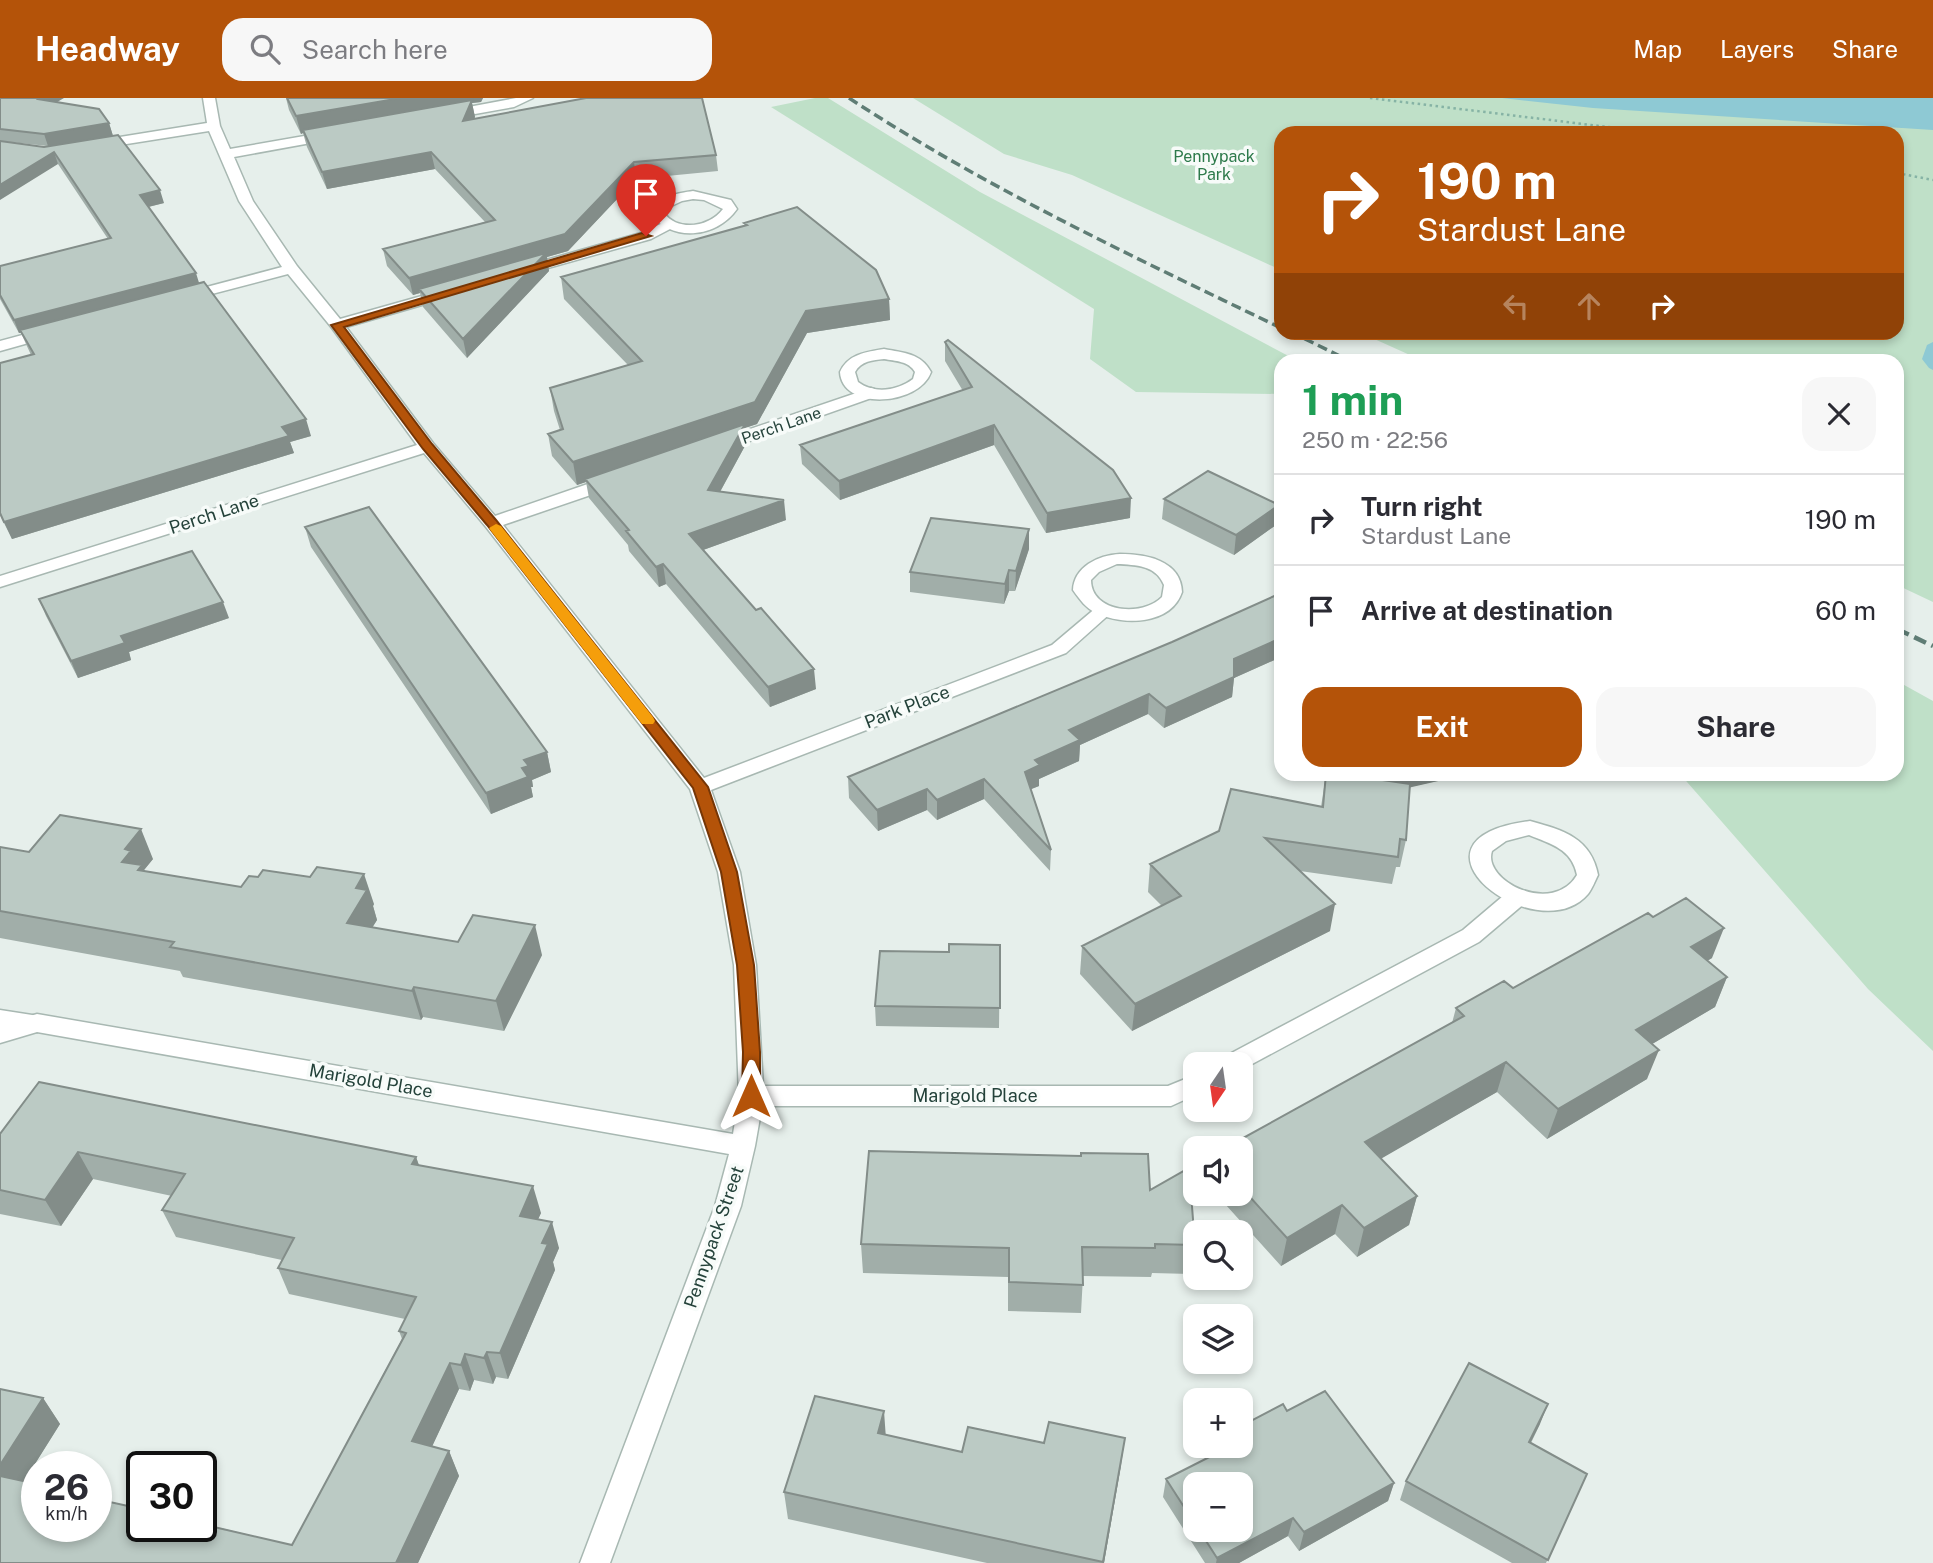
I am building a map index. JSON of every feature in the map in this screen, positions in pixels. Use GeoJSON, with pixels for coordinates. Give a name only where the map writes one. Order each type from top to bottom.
{"type":"FeatureCollection","features":[{"type":"Feature","properties":{"kind":"street","name":"Pennypack Street"},"geometry":{"type":"LineString","coordinates":[[209,98],[214,126],[246,201],[291,270],[337,325],[427,447],[492,523],[700,787],[729,872],[745,965],[751,1052],[751,1096],[743,1146],[727,1206],[595,1563]]}},
{"type":"Feature","properties":{"kind":"street"},"geometry":{"type":"LineString","coordinates":[[435,117],[514,103],[527,98]]}},
{"type":"Feature","properties":{"kind":"street"},"geometry":{"type":"LineString","coordinates":[[86,147],[214,126]]}},
{"type":"Feature","properties":{"kind":"street"},"geometry":{"type":"LineString","coordinates":[[226,154],[342,133]]}},
{"type":"Feature","properties":{"kind":"street"},"geometry":{"type":"LineString","coordinates":[[512,274],[646,236],[667,225]]}},
{"type":"Feature","properties":{"kind":"street"},"geometry":{"type":"LineString","coordinates":[[172,301],[291,270]]}},
{"type":"Feature","properties":{"kind":"street"},"geometry":{"type":"LineString","coordinates":[[337,325],[458,290]]}},
{"type":"Feature","properties":{"kind":"street"},"geometry":{"type":"LineString","coordinates":[[0,346],[66,328]]}},
{"type":"Feature","properties":{"kind":"street","name":"Perch Lane"},"geometry":{"type":"LineString","coordinates":[[702,452],[871,393]]}},
{"type":"Feature","properties":{"kind":"street","name":"Perch Lane"},"geometry":{"type":"LineString","coordinates":[[0,582],[427,447]]}},
{"type":"Feature","properties":{"kind":"street"},"geometry":{"type":"LineString","coordinates":[[492,523],[636,474]]}},
{"type":"Feature","properties":{"kind":"street"},"geometry":{"type":"LineString","coordinates":[[1115,559],[1150,563],[1165,570],[1173,580],[1175,591],[1169,602],[1157,610],[1141,615],[1104,611],[1090,603],[1081,592],[1080,581],[1086,571],[1098,563],[1115,559]]}},
{"type":"Feature","properties":{"kind":"street","name":"Park Place"},"geometry":{"type":"LineString","coordinates":[[700,787],[1059,649],[1104,611]]}},
{"type":"Feature","properties":{"kind":"street"},"geometry":{"type":"LineString","coordinates":[[1530,828],[1560,838],[1583,855],[1588,870],[1586,884],[1576,895],[1559,901],[1538,902],[1517,897],[1498,887],[1486,874],[1480,859],[1483,845],[1494,835],[1510,829],[1530,828]]}},
{"type":"Feature","properties":{"kind":"street"},"geometry":{"type":"LineString","coordinates":[[1253,1053],[1471,936],[1517,897]]}},
{"type":"Feature","properties":{"kind":"street"},"geometry":{"type":"LineString","coordinates":[[0,1019],[37,1023]]}},
{"type":"Feature","properties":{"kind":"street","name":"Marigold Place"},"geometry":{"type":"LineString","coordinates":[[0,1034],[37,1023],[743,1146]]}},
{"type":"Feature","properties":{"kind":"street","name":"Marigold Place"},"geometry":{"type":"LineString","coordinates":[[751,1096],[1171,1097],[1183,1090]]}},
{"type":"Feature","properties":{"kind":"path"},"geometry":{"type":"LineString","coordinates":[[1370,98],[1600,126]]}},
{"type":"Feature","properties":{"kind":"path"},"geometry":{"type":"LineString","coordinates":[[1904,174],[1933,180]]}},
{"type":"Feature","properties":{"kind":"green space"},"geometry":{"type":"Polygon","coordinates":[[[828,98],[980,192],[1285,354],[1274,354],[1274,394],[1136,392],[1090,359],[1094,309],[771,107],[828,98]]]}},
{"type":"Feature","properties":{"kind":"green space","name":"Pennypack Park"},"geometry":{"type":"Polygon","coordinates":[[[913,98],[1933,98],[1933,602],[1904,588],[1904,354],[1408,354],[1377,340],[1904,340],[1904,126],[1274,126],[1274,267],[1072,175],[1004,154],[913,98]]]}},
{"type":"Feature","properties":{"kind":"green space"},"geometry":{"type":"Polygon","coordinates":[[[1904,685],[1933,701],[1933,1051],[1868,989],[1686,781],[1904,781],[1904,685]]]}},
{"type":"Feature","properties":{"kind":"water"},"geometry":{"type":"Polygon","coordinates":[[[1502,98],[1933,98],[1933,130],[1904,128],[1904,126],[1593,108],[1502,98]]]}},
{"type":"Feature","properties":{"kind":"building"},"geometry":{"type":"Polygon","coordinates":[[[0,98],[39,98],[99,109],[109,123],[44,134],[0,129],[0,98]]]}},
{"type":"Feature","properties":{"kind":"building"},"geometry":{"type":"Polygon","coordinates":[[[287,98],[401,98],[296,116],[287,98]]]}},
{"type":"Feature","properties":{"kind":"building"},"geometry":{"type":"Polygon","coordinates":[[[586,98],[702,98],[716,155],[634,162],[565,234],[409,278],[383,249],[495,220],[431,152],[322,172],[303,130],[472,100],[463,121],[586,98]]]}},
{"type":"Feature","properties":{"kind":"building"},"geometry":{"type":"Polygon","coordinates":[[[118,135],[160,190],[140,195],[196,273],[14,320],[0,295],[0,266],[111,238],[54,152],[0,185],[0,141],[44,147],[118,135]]]}},
{"type":"Feature","properties":{"kind":"building"},"geometry":{"type":"Polygon","coordinates":[[[797,207],[876,270],[889,299],[806,311],[755,402],[573,462],[548,434],[563,429],[550,388],[642,361],[561,277],[747,225],[744,223],[797,207]]]}},
{"type":"Feature","properties":{"kind":"building"},"geometry":{"type":"Polygon","coordinates":[[[546,253],[463,339],[419,289],[546,253]]]}},
{"type":"Feature","properties":{"kind":"building"},"geometry":{"type":"Polygon","coordinates":[[[204,282],[306,419],[282,427],[289,436],[4,522],[0,513],[0,363],[34,354],[20,330],[204,282]]]}},
{"type":"Feature","properties":{"kind":"building"},"geometry":{"type":"Polygon","coordinates":[[[948,340],[1113,470],[1131,498],[1047,513],[994,425],[839,481],[800,445],[972,387],[945,342],[948,340]]]}},
{"type":"Feature","properties":{"kind":"building"},"geometry":{"type":"Polygon","coordinates":[[[745,424],[708,490],[784,500],[689,534],[756,610],[761,608],[814,669],[768,687],[663,564],[656,567],[626,531],[629,530],[585,479],[745,424]]]}},
{"type":"Feature","properties":{"kind":"building"},"geometry":{"type":"Polygon","coordinates":[[[1208,471],[1274,503],[1274,508],[1236,535],[1164,499],[1208,471]]]}},
{"type":"Feature","properties":{"kind":"building"},"geometry":{"type":"Polygon","coordinates":[[[369,507],[547,752],[524,760],[529,766],[522,768],[528,777],[486,793],[305,527],[369,507]]]}},
{"type":"Feature","properties":{"kind":"building"},"geometry":{"type":"Polygon","coordinates":[[[931,518],[1029,529],[1016,571],[1009,570],[1005,584],[910,572],[931,518]]]}},
{"type":"Feature","properties":{"kind":"building"},"geometry":{"type":"Polygon","coordinates":[[[192,551],[223,602],[121,636],[125,643],[71,661],[39,599],[192,551]]]}},
{"type":"Feature","properties":{"kind":"building"},"geometry":{"type":"Polygon","coordinates":[[[1274,596],[1274,641],[1234,659],[1234,677],[1166,708],[1149,694],[1069,730],[1080,740],[1035,760],[1040,765],[1025,772],[1051,850],[984,779],[937,800],[927,789],[877,810],[848,777],[1172,642],[1274,596]]]}},
{"type":"Feature","properties":{"kind":"building"},"geometry":{"type":"Polygon","coordinates":[[[1325,781],[1389,781],[1410,784],[1406,840],[1400,839],[1398,857],[1265,838],[1335,904],[1135,1004],[1082,946],[1181,896],[1150,864],[1219,831],[1231,789],[1323,807],[1325,781]]]}},
{"type":"Feature","properties":{"kind":"building"},"geometry":{"type":"Polygon","coordinates":[[[60,815],[141,829],[125,849],[131,851],[122,862],[142,865],[138,870],[241,887],[249,876],[258,877],[263,870],[310,877],[317,867],[364,874],[356,888],[367,890],[347,923],[458,942],[473,915],[535,925],[496,1001],[414,987],[412,991],[170,947],[174,942],[0,911],[0,847],[29,852],[60,815]]]}},
{"type":"Feature","properties":{"kind":"building"},"geometry":{"type":"Polygon","coordinates":[[[1686,898],[1724,928],[1691,947],[1727,977],[1636,1030],[1659,1050],[1558,1109],[1506,1062],[1365,1142],[1417,1196],[1364,1228],[1342,1205],[1287,1238],[1253,1200],[1253,1136],[1247,1136],[1464,1016],[1456,1008],[1504,981],[1513,988],[1648,913],[1653,917],[1686,898]]]}},
{"type":"Feature","properties":{"kind":"building"},"geometry":{"type":"Polygon","coordinates":[[[949,944],[1000,945],[1000,1008],[875,1006],[880,951],[949,952],[949,944]]]}},
{"type":"Feature","properties":{"kind":"building"},"geometry":{"type":"Polygon","coordinates":[[[39,1082],[416,1157],[412,1164],[533,1186],[520,1216],[552,1222],[542,1243],[548,1244],[500,1353],[487,1352],[484,1358],[465,1354],[461,1365],[450,1363],[412,1441],[449,1451],[396,1563],[0,1563],[0,1476],[21,1481],[21,1542],[112,1542],[112,1502],[126,1506],[126,1542],[217,1542],[217,1528],[292,1545],[406,1333],[399,1331],[416,1297],[278,1268],[294,1238],[162,1210],[185,1174],[78,1152],[45,1200],[0,1190],[0,1134],[39,1082]]]}},
{"type":"Feature","properties":{"kind":"building"},"geometry":{"type":"Polygon","coordinates":[[[869,1151],[1081,1156],[1081,1153],[1148,1154],[1150,1190],[1183,1171],[1183,1206],[1192,1206],[1193,1220],[1183,1220],[1183,1245],[1155,1244],[1155,1248],[1082,1247],[1083,1285],[1009,1282],[1009,1248],[861,1244],[869,1151]]]}},
{"type":"Feature","properties":{"kind":"building"},"geometry":{"type":"Polygon","coordinates":[[[1469,1363],[1548,1404],[1529,1442],[1587,1474],[1548,1560],[1406,1481],[1469,1363]]]}},
{"type":"Feature","properties":{"kind":"building"},"geometry":{"type":"Polygon","coordinates":[[[0,1389],[43,1398],[0,1465],[0,1389]]]}},
{"type":"Feature","properties":{"kind":"building"},"geometry":{"type":"Polygon","coordinates":[[[1325,1391],[1394,1483],[1304,1532],[1293,1518],[1253,1539],[1253,1472],[1183,1472],[1183,1505],[1166,1479],[1207,1458],[1253,1458],[1253,1420],[1283,1404],[1287,1411],[1325,1391]]]}},
{"type":"Feature","properties":{"kind":"building"},"geometry":{"type":"Polygon","coordinates":[[[815,1396],[884,1411],[878,1433],[962,1452],[968,1427],[1044,1443],[1049,1422],[1125,1438],[1103,1562],[784,1492],[815,1396]]]}},
{"type":"Feature","properties":{"kind":"building"},"geometry":{"type":"Polygon","coordinates":[[[1207,1542],[1247,1542],[1217,1558],[1207,1542]]]}},
{"type":"Feature","properties":{"kind":"waterway"},"geometry":{"type":"LineString","coordinates":[[1933,345],[1928,359],[1933,366]]}},
{"type":"Feature","properties":{"kind":"railway"},"geometry":{"type":"LineString","coordinates":[[849,98],[1007,192],[1274,325]]}},
{"type":"Feature","properties":{"kind":"railway"},"geometry":{"type":"LineString","coordinates":[[1307,340],[1336,354]]}},
{"type":"Feature","properties":{"kind":"railway"},"geometry":{"type":"LineString","coordinates":[[1904,632],[1933,646]]}},
{"type":"Feature","properties":{"kind":"slow traffic"},"geometry":{"type":"LineString","coordinates":[[496,528],[648,721]]}},
{"type":"Feature","properties":{"kind":"route"},"geometry":{"type":"LineString","coordinates":[[646,236],[337,325],[427,447],[492,523],[700,787],[729,872],[745,965],[751,1096]]}}]}
